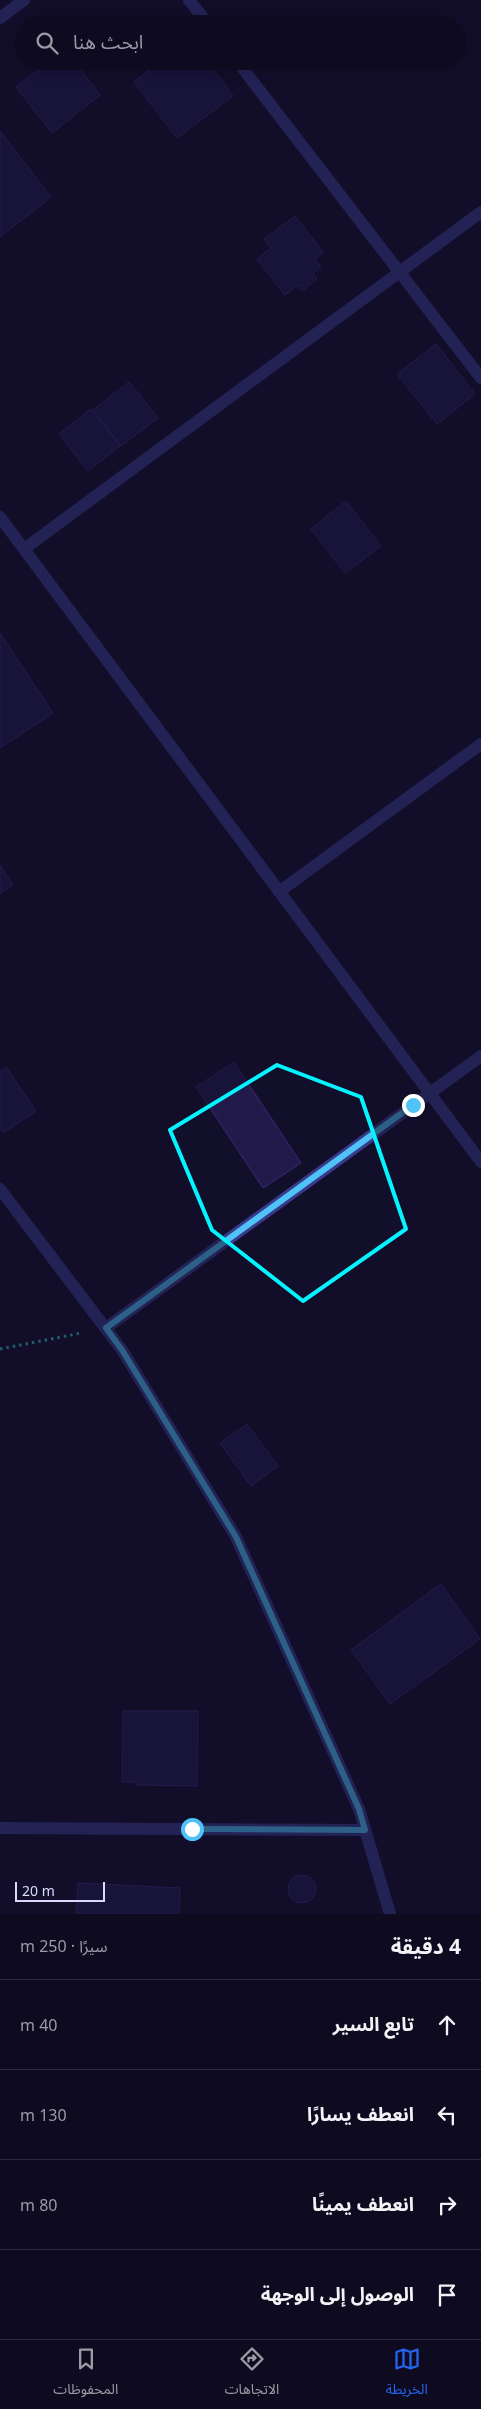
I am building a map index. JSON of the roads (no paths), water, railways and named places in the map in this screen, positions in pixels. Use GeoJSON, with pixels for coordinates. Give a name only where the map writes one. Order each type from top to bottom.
{"type":"FeatureCollection","features":[{"type":"Feature","properties":{"kind":"street"},"geometry":{"type":"LineString","coordinates":[[0,18],[24,0]]}},
{"type":"Feature","properties":{"kind":"street"},"geometry":{"type":"LineString","coordinates":[[189,0],[201,15]]}},
{"type":"Feature","properties":{"kind":"street"},"geometry":{"type":"LineString","coordinates":[[244,70],[481,378]]}},
{"type":"Feature","properties":{"kind":"street"},"geometry":{"type":"LineString","coordinates":[[24,549],[481,212]]}},
{"type":"Feature","properties":{"kind":"street"},"geometry":{"type":"LineString","coordinates":[[0,517],[481,1162]]}},
{"type":"Feature","properties":{"kind":"street"},"geometry":{"type":"LineString","coordinates":[[279,892],[481,744]]}},
{"type":"Feature","properties":{"kind":"street"},"geometry":{"type":"LineString","coordinates":[[106,1328],[481,1056]]}},
{"type":"Feature","properties":{"kind":"street"},"geometry":{"type":"LineString","coordinates":[[0,1189],[122,1350],[236,1537],[359,1809],[390,1914]]}},
{"type":"Feature","properties":{"kind":"street"},"geometry":{"type":"LineString","coordinates":[[0,1828],[365,1830]]}}]}
